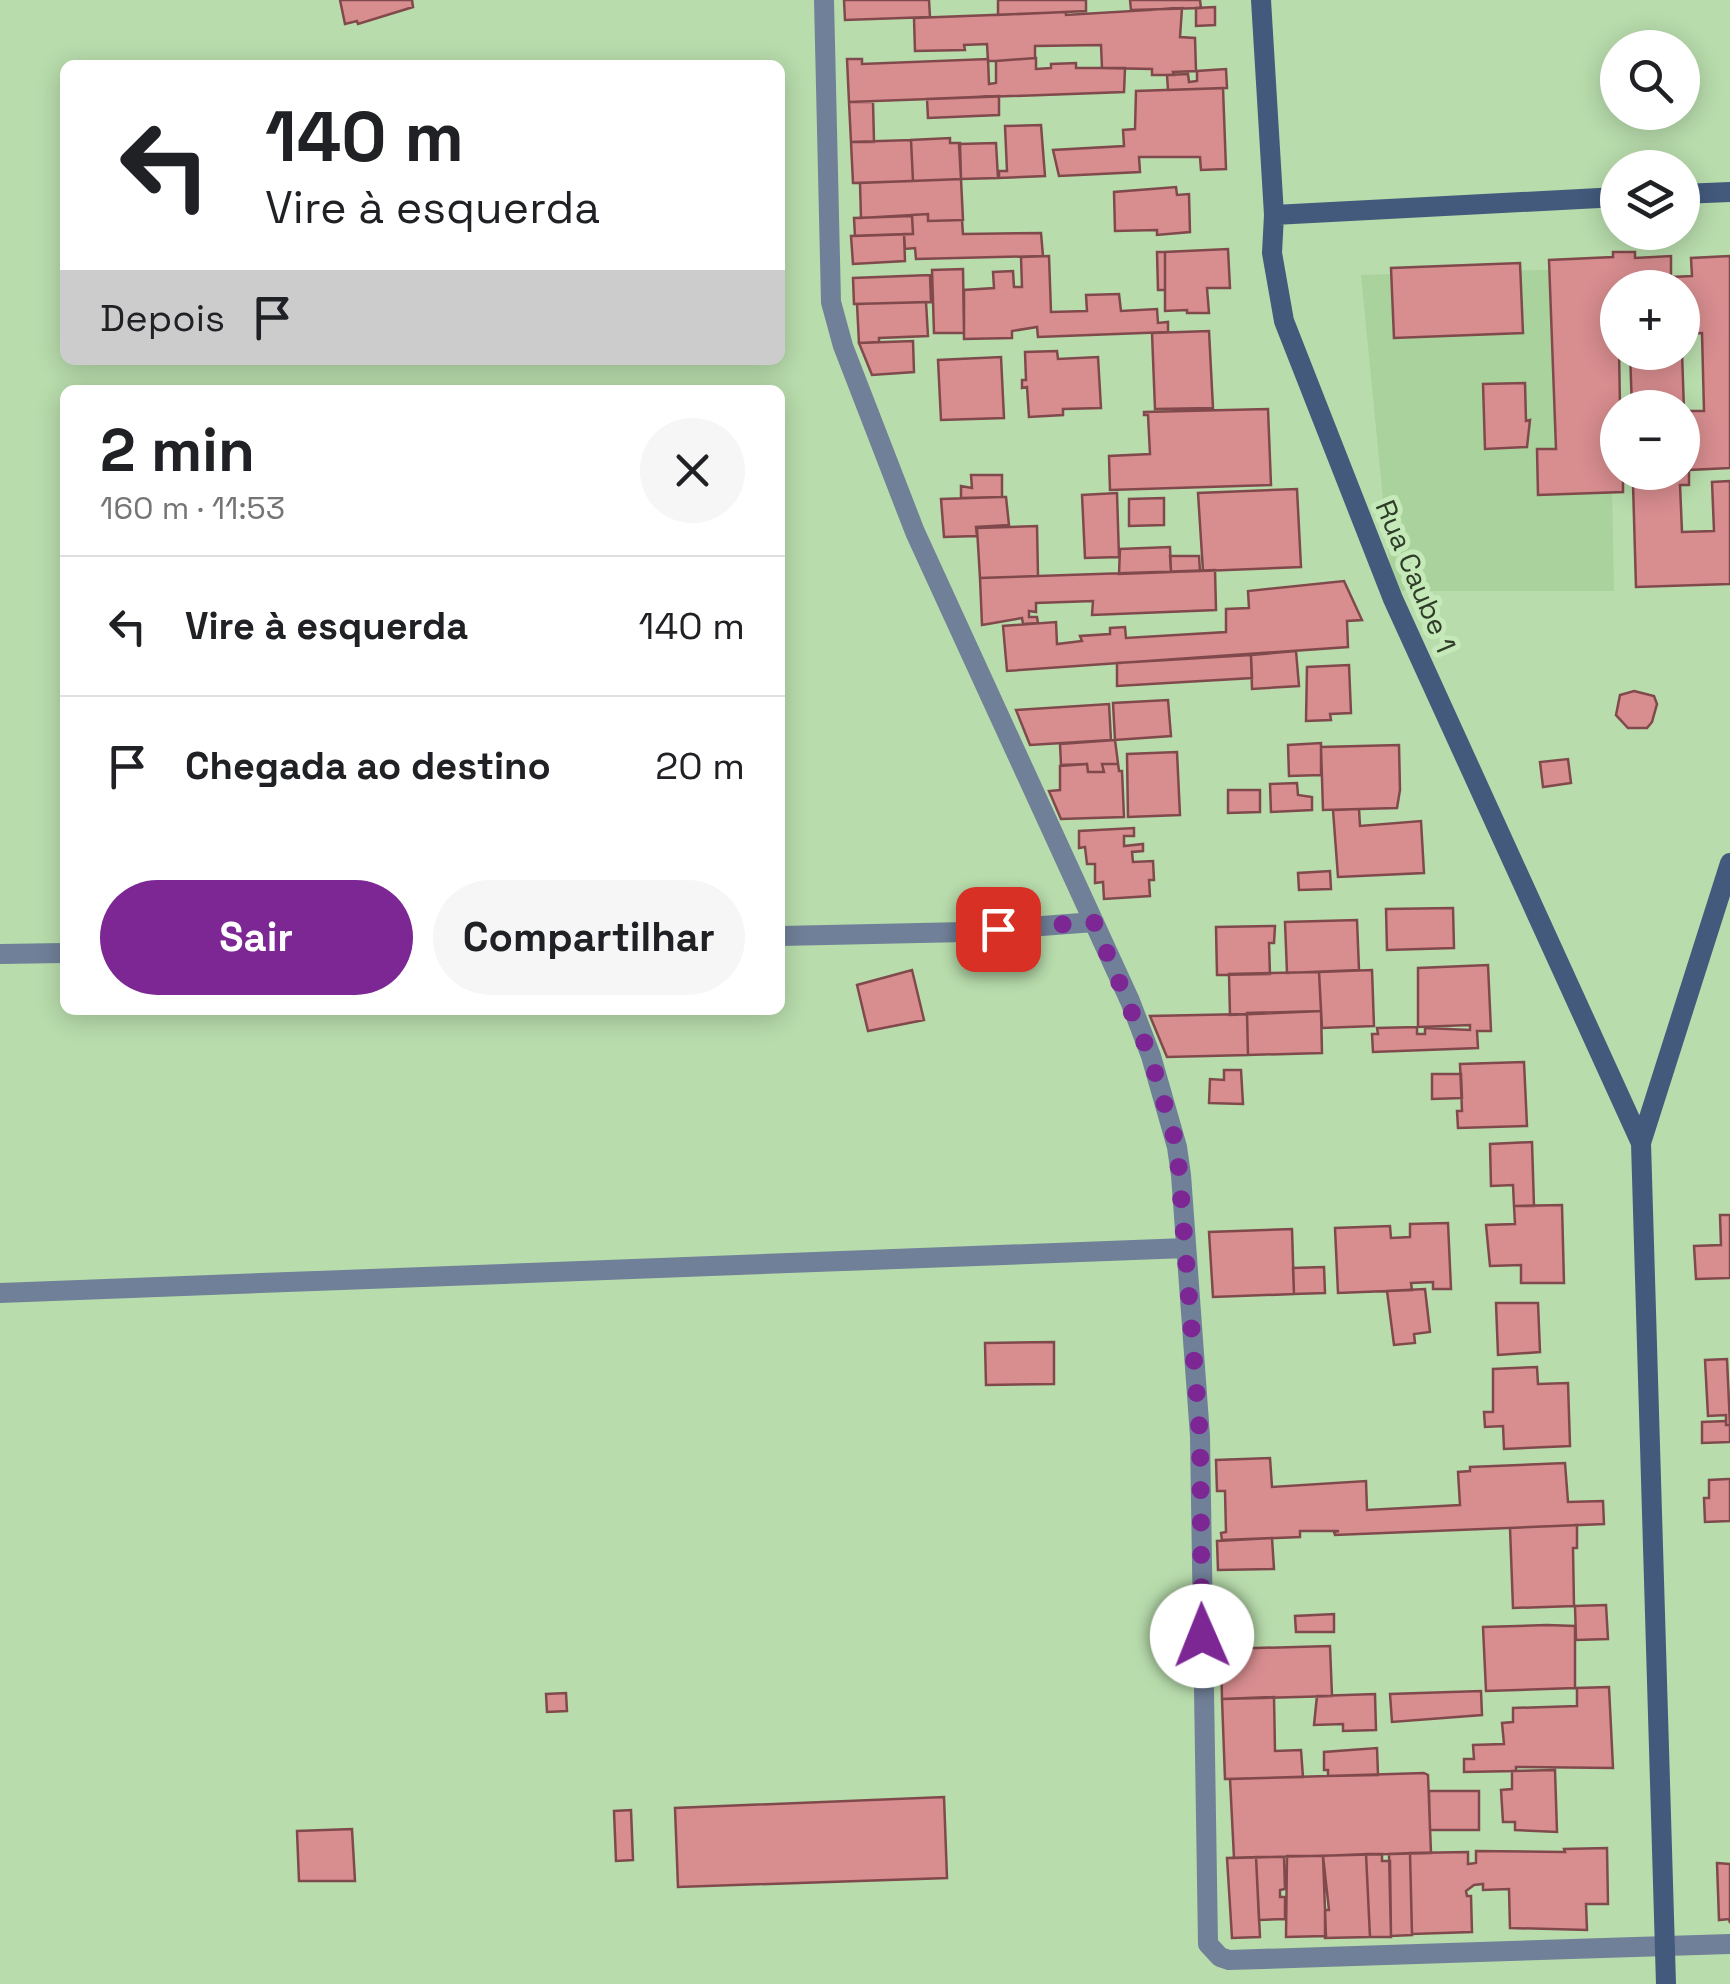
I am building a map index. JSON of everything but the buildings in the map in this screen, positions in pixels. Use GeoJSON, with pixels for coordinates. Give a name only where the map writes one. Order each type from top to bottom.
{"type":"FeatureCollection","features":[{"type":"Feature","properties":{"kind":"street"},"geometry":{"type":"LineString","coordinates":[[824,0],[831,302],[843,346],[915,532],[1094,922],[1150,1056],[1177,1146],[1200,1436],[1208,1944],[1220,1957],[1229,1960],[1730,1944]]}},
{"type":"Feature","properties":{"kind":"street","name":"Rua Caube 1"},"geometry":{"type":"LineString","coordinates":[[1261,0],[1274,215],[1272,253],[1284,321],[1393,599],[1641,1143]]}},
{"type":"Feature","properties":{"kind":"street"},"geometry":{"type":"LineString","coordinates":[[1700,193],[1730,192]]}},
{"type":"Feature","properties":{"kind":"street"},"geometry":{"type":"LineString","coordinates":[[1274,215],[1600,198]]}},
{"type":"Feature","properties":{"kind":"street"},"geometry":{"type":"LineString","coordinates":[[1666,1984],[1641,1143],[1730,863]]}},
{"type":"Feature","properties":{"kind":"street"},"geometry":{"type":"LineString","coordinates":[[785,936],[966,932],[1094,922]]}},
{"type":"Feature","properties":{"kind":"street"},"geometry":{"type":"LineString","coordinates":[[0,954],[60,953]]}},
{"type":"Feature","properties":{"kind":"street"},"geometry":{"type":"LineString","coordinates":[[0,1293],[1186,1248]]}},
{"type":"Feature","properties":{"kind":"shaded area"},"geometry":{"type":"Polygon","coordinates":[[[1608,268],[1600,270],[1600,370],[1610,370],[1610,390],[1600,390],[1600,490],[1612,490],[1614,591],[1392,591],[1361,275],[1608,268]]]}},
{"type":"Feature","properties":{"kind":"route"},"geometry":{"type":"LineString","coordinates":[[998,929],[1094,922],[1130,1001],[1177,1146],[1200,1436],[1202,1636]]}}]}
